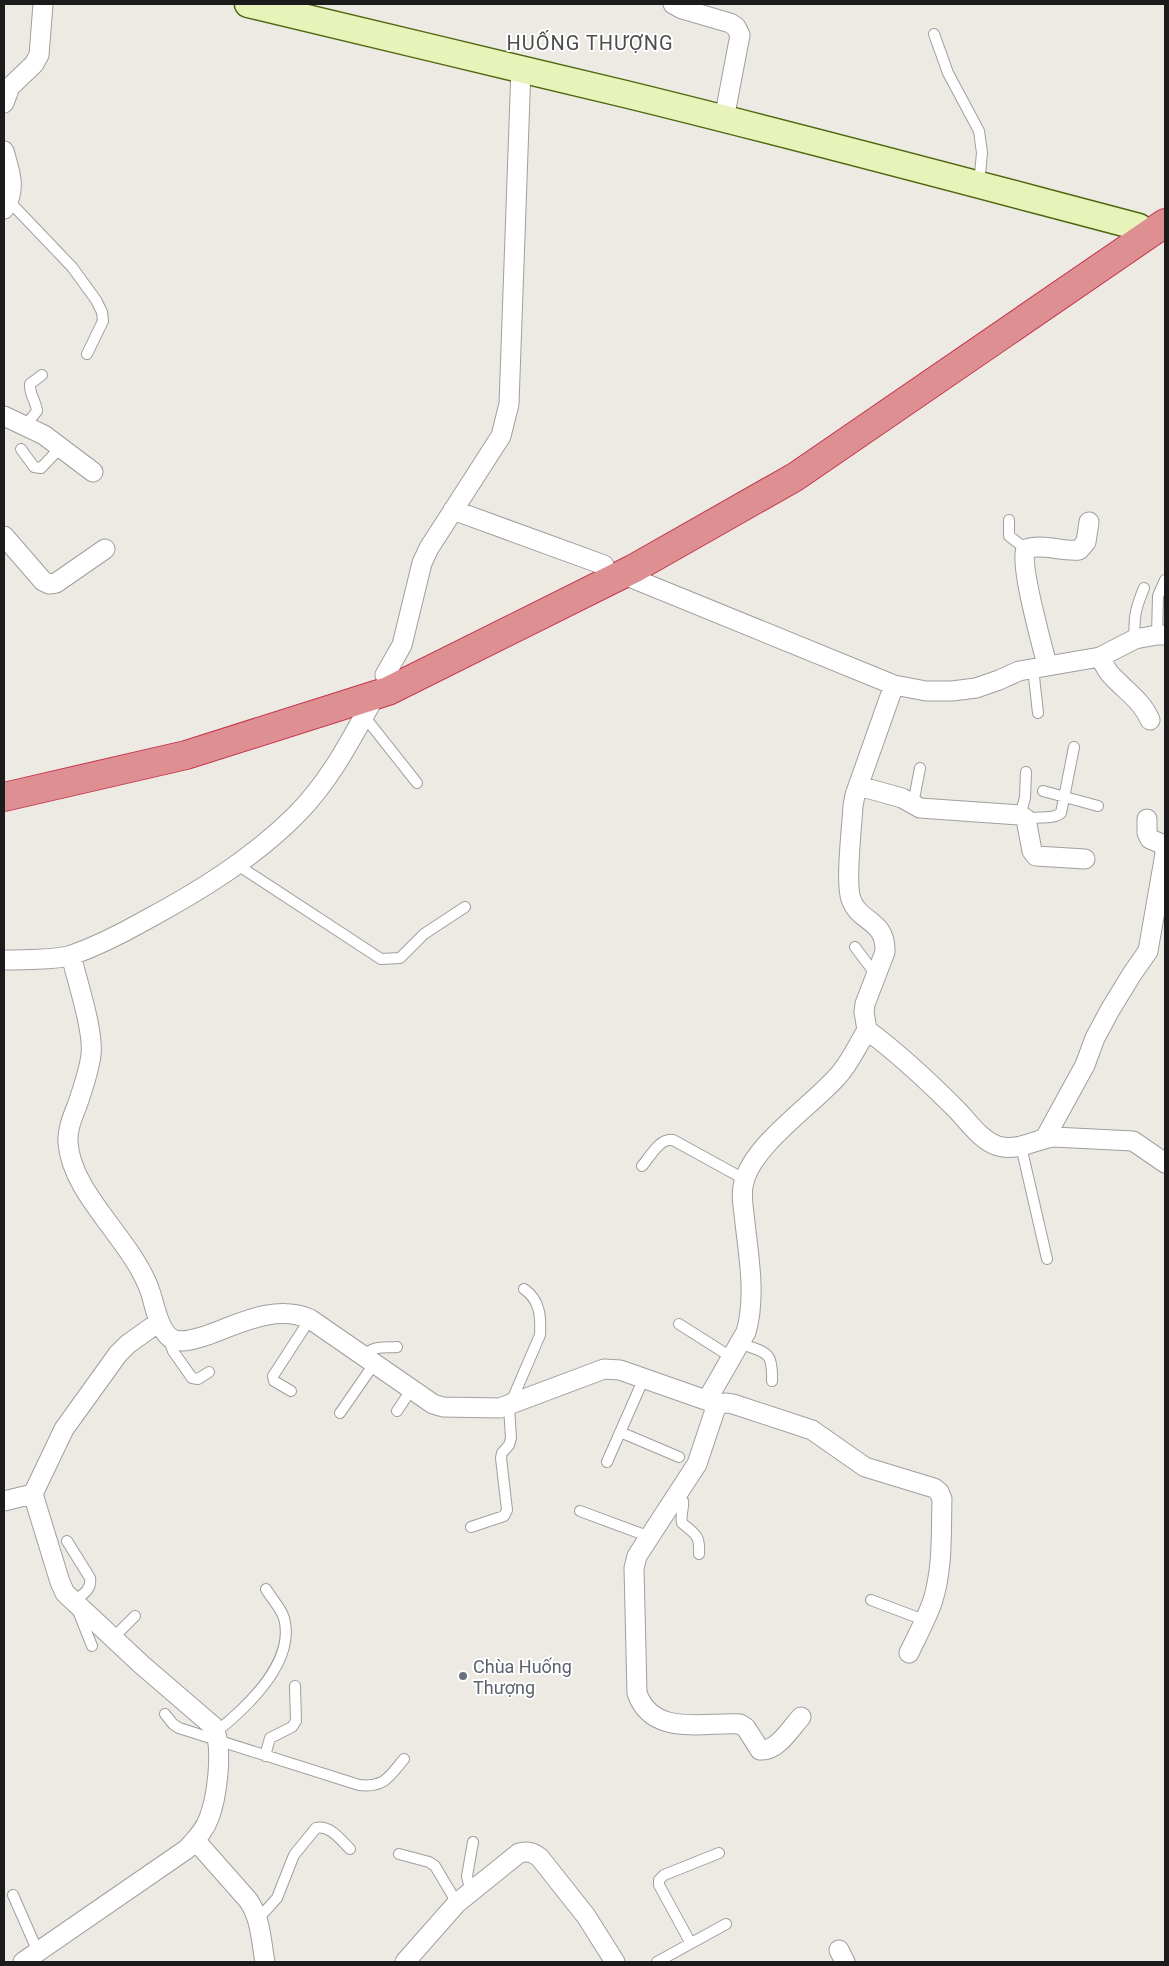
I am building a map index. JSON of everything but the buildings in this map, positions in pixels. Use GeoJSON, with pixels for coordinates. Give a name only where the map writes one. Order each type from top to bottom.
{"type":"FeatureCollection","features":[{"type":"Feature","properties":{"kind":"highway"},"geometry":{"type":"LineString","coordinates":[[4,780],[183,742],[215,739],[388,691],[613,570],[976,345],[1158,225]]}},
{"type":"Feature","properties":{"kind":"highway"},"geometry":{"type":"LineString","coordinates":[[4,797],[186,755],[215,739]]}},
{"type":"Feature","properties":{"kind":"street"},"geometry":{"type":"LineString","coordinates":[[4,102],[10,87],[34,64],[39,55],[43,4]]}},
{"type":"Feature","properties":{"kind":"street"},"geometry":{"type":"LineString","coordinates":[[248,4],[379,37],[521,68],[979,185],[1158,225]]}},
{"type":"Feature","properties":{"kind":"street"},"geometry":{"type":"LineString","coordinates":[[673,4],[682,9],[730,23],[736,27],[740,35],[724,119]]}},
{"type":"Feature","properties":{"kind":"street"},"geometry":{"type":"LineString","coordinates":[[4,960],[57,958],[71,955],[111,939],[166,910],[220,877],[266,842],[296,814],[325,780],[357,732],[402,645],[422,563],[429,548],[501,436],[509,404],[521,68]]}},
{"type":"Feature","properties":{"kind":"street"},"geometry":{"type":"LineString","coordinates":[[4,151],[12,173],[11,193],[6,204]]}},
{"type":"Feature","properties":{"kind":"street"},"geometry":{"type":"LineString","coordinates":[[4,416],[44,435],[93,472]]}},
{"type":"Feature","properties":{"kind":"street"},"geometry":{"type":"LineString","coordinates":[[453,510],[613,570],[894,685],[926,690],[952,691],[968,689],[999,680],[1019,671],[1100,657],[1135,639],[1161,635]]}},
{"type":"Feature","properties":{"kind":"street"},"geometry":{"type":"LineString","coordinates":[[1040,666],[1023,554],[1026,549],[1032,547],[1068,551],[1080,550],[1086,542],[1089,522]]}},
{"type":"Feature","properties":{"kind":"street"},"geometry":{"type":"LineString","coordinates":[[4,536],[38,575],[49,584],[56,583],[105,549]]}},
{"type":"Feature","properties":{"kind":"street"},"geometry":{"type":"LineString","coordinates":[[1100,657],[1112,676],[1138,700],[1150,720]]}},
{"type":"Feature","properties":{"kind":"street"},"geometry":{"type":"LineString","coordinates":[[894,685],[853,806],[849,885],[851,899],[857,909],[881,930],[884,935],[885,952],[865,1004],[864,1012],[867,1030],[955,1108],[987,1141],[998,1146],[1012,1148],[1045,1138],[1133,1141],[1165,1163]]}},
{"type":"Feature","properties":{"kind":"street"},"geometry":{"type":"LineString","coordinates":[[859,786],[902,798],[928,809],[1023,817],[1032,851],[1036,856],[1085,859]]}},
{"type":"Feature","properties":{"kind":"street"},"geometry":{"type":"LineString","coordinates":[[1045,1138],[1085,1065],[1095,1038],[1106,1017],[1148,951],[1165,853],[1162,844],[1150,839],[1147,833],[1147,819]]}},
{"type":"Feature","properties":{"kind":"street"},"geometry":{"type":"LineString","coordinates":[[71,955],[91,1039],[91,1055],[81,1094],[68,1130],[68,1143],[72,1163],[81,1183],[147,1280],[163,1329],[174,1340],[199,1338],[266,1314],[298,1314],[310,1319],[433,1404],[443,1407],[509,1407],[522,1399],[604,1369],[620,1370],[712,1402],[734,1404],[812,1430],[865,1467],[934,1488],[940,1492],[942,1499],[941,1556],[933,1600],[909,1653]]}},
{"type":"Feature","properties":{"kind":"street"},"geometry":{"type":"LineString","coordinates":[[801,1717],[774,1747],[760,1750],[746,1728],[740,1724],[679,1725],[650,1714],[641,1703],[637,1693],[634,1568],[637,1556],[701,1455],[712,1402],[747,1326],[750,1305],[748,1251],[742,1188],[744,1179],[749,1168],[775,1135],[838,1076],[867,1030]]}},
{"type":"Feature","properties":{"kind":"street"},"geometry":{"type":"LineString","coordinates":[[31,1957],[187,1849],[202,1832],[210,1817],[217,1783],[217,1737],[213,1726],[65,1593],[33,1494],[64,1429],[118,1354],[128,1344],[163,1329]]}},
{"type":"Feature","properties":{"kind":"street"},"geometry":{"type":"LineString","coordinates":[[4,1501],[33,1494]]}},
{"type":"Feature","properties":{"kind":"street"},"geometry":{"type":"LineString","coordinates":[[195,1840],[254,1909],[258,1919],[265,1962]]}},
{"type":"Feature","properties":{"kind":"street"},"geometry":{"type":"LineString","coordinates":[[405,1962],[464,1898],[519,1853],[526,1851],[534,1853],[586,1916],[615,1962]]}},
{"type":"Feature","properties":{"kind":"lane"},"geometry":{"type":"LineString","coordinates":[[934,34],[948,73],[979,131],[982,153],[979,185]]}},
{"type":"Feature","properties":{"kind":"lane"},"geometry":{"type":"LineString","coordinates":[[6,204],[72,267],[96,300],[102,312],[103,321],[87,354]]}},
{"type":"Feature","properties":{"kind":"lane"},"geometry":{"type":"LineString","coordinates":[[25,426],[37,410],[36,403],[29,391],[30,384],[42,375]]}},
{"type":"Feature","properties":{"kind":"lane"},"geometry":{"type":"LineString","coordinates":[[21,449],[34,467],[41,468],[61,447]]}},
{"type":"Feature","properties":{"kind":"lane"},"geometry":{"type":"LineString","coordinates":[[1009,520],[1010,536],[1026,549]]}},
{"type":"Feature","properties":{"kind":"lane"},"geometry":{"type":"LineString","coordinates":[[1161,635],[1158,596],[1165,580]]}},
{"type":"Feature","properties":{"kind":"lane"},"geometry":{"type":"LineString","coordinates":[[1135,639],[1134,621],[1136,608],[1144,588]]}},
{"type":"Feature","properties":{"kind":"lane"},"geometry":{"type":"LineString","coordinates":[[1038,713],[1040,666]]}},
{"type":"Feature","properties":{"kind":"lane"},"geometry":{"type":"LineString","coordinates":[[375,696],[417,782]]}},
{"type":"Feature","properties":{"kind":"lane"},"geometry":{"type":"LineString","coordinates":[[1026,772],[1023,817],[1057,816],[1061,813],[1074,747]]}},
{"type":"Feature","properties":{"kind":"lane"},"geometry":{"type":"LineString","coordinates":[[913,804],[920,768]]}},
{"type":"Feature","properties":{"kind":"lane"},"geometry":{"type":"LineString","coordinates":[[1043,791],[1098,806]]}},
{"type":"Feature","properties":{"kind":"lane"},"geometry":{"type":"LineString","coordinates":[[236,864],[381,959],[400,958],[424,934],[465,907]]}},
{"type":"Feature","properties":{"kind":"lane"},"geometry":{"type":"LineString","coordinates":[[855,947],[876,975]]}},
{"type":"Feature","properties":{"kind":"lane"},"geometry":{"type":"LineString","coordinates":[[642,1166],[662,1142],[667,1139],[673,1140],[744,1179]]}},
{"type":"Feature","properties":{"kind":"lane"},"geometry":{"type":"LineString","coordinates":[[1021,1146],[1047,1259]]}},
{"type":"Feature","properties":{"kind":"lane"},"geometry":{"type":"LineString","coordinates":[[471,1527],[504,1516],[507,1510],[502,1453],[509,1445],[511,1438],[509,1407],[540,1335],[537,1302],[524,1289]]}},
{"type":"Feature","properties":{"kind":"lane"},"geometry":{"type":"LineString","coordinates":[[291,1391],[274,1381],[274,1376],[310,1319]]}},
{"type":"Feature","properties":{"kind":"lane"},"geometry":{"type":"LineString","coordinates":[[679,1324],[735,1350],[766,1353],[773,1362],[772,1381]]}},
{"type":"Feature","properties":{"kind":"lane"},"geometry":{"type":"LineString","coordinates":[[163,1329],[173,1351],[192,1378],[198,1379],[209,1372]]}},
{"type":"Feature","properties":{"kind":"lane"},"geometry":{"type":"LineString","coordinates":[[340,1413],[369,1360],[368,1350],[397,1347]]}},
{"type":"Feature","properties":{"kind":"lane"},"geometry":{"type":"LineString","coordinates":[[607,1462],[644,1378]]}},
{"type":"Feature","properties":{"kind":"lane"},"geometry":{"type":"LineString","coordinates":[[397,1411],[412,1390]]}},
{"type":"Feature","properties":{"kind":"lane"},"geometry":{"type":"LineString","coordinates":[[620,1432],[679,1456]]}},
{"type":"Feature","properties":{"kind":"lane"},"geometry":{"type":"LineString","coordinates":[[676,1496],[684,1505],[680,1518],[682,1523],[698,1536],[700,1541],[699,1554]]}},
{"type":"Feature","properties":{"kind":"lane"},"geometry":{"type":"LineString","coordinates":[[580,1511],[650,1537]]}},
{"type":"Feature","properties":{"kind":"lane"},"geometry":{"type":"LineString","coordinates":[[67,1541],[90,1578],[91,1584],[88,1590],[74,1601],[92,1646]]}},
{"type":"Feature","properties":{"kind":"lane"},"geometry":{"type":"LineString","coordinates":[[217,1737],[259,1692],[285,1645],[286,1627],[284,1616],[266,1589]]}},
{"type":"Feature","properties":{"kind":"lane"},"geometry":{"type":"LineString","coordinates":[[871,1600],[924,1620]]}},
{"type":"Feature","properties":{"kind":"lane"},"geometry":{"type":"LineString","coordinates":[[113,1638],[135,1616]]}},
{"type":"Feature","properties":{"kind":"lane"},"geometry":{"type":"LineString","coordinates":[[265,1756],[270,1738],[292,1727],[296,1721],[296,1686]]}},
{"type":"Feature","properties":{"kind":"lane"},"geometry":{"type":"LineString","coordinates":[[165,1714],[179,1728],[217,1737],[265,1756],[358,1785],[371,1786],[380,1784],[390,1776],[404,1758]]}},
{"type":"Feature","properties":{"kind":"lane"},"geometry":{"type":"LineString","coordinates":[[258,1919],[277,1898],[294,1855],[316,1828],[329,1829],[350,1849]]}},
{"type":"Feature","properties":{"kind":"lane"},"geometry":{"type":"LineString","coordinates":[[464,1898],[473,1842]]}},
{"type":"Feature","properties":{"kind":"lane"},"geometry":{"type":"LineString","coordinates":[[690,1942],[659,1885],[659,1880],[664,1875],[719,1853]]}},
{"type":"Feature","properties":{"kind":"lane"},"geometry":{"type":"LineString","coordinates":[[399,1854],[428,1862],[435,1866],[464,1898]]}},
{"type":"Feature","properties":{"kind":"lane"},"geometry":{"type":"LineString","coordinates":[[12,1895],[31,1957]]}},
{"type":"Feature","properties":{"kind":"lane"},"geometry":{"type":"LineString","coordinates":[[657,1962],[690,1942],[726,1924]]}},
{"type":"Feature","properties":{"kind":"place","name":"Chùa Huống Thượng"},"geometry":{"type":"Point","coordinates":[463,1676]}},
{"type":"Feature","properties":{"kind":"district","name":"HUỐNG THƯỢNG"},"geometry":{"type":"Point","coordinates":[590,43]}}]}
